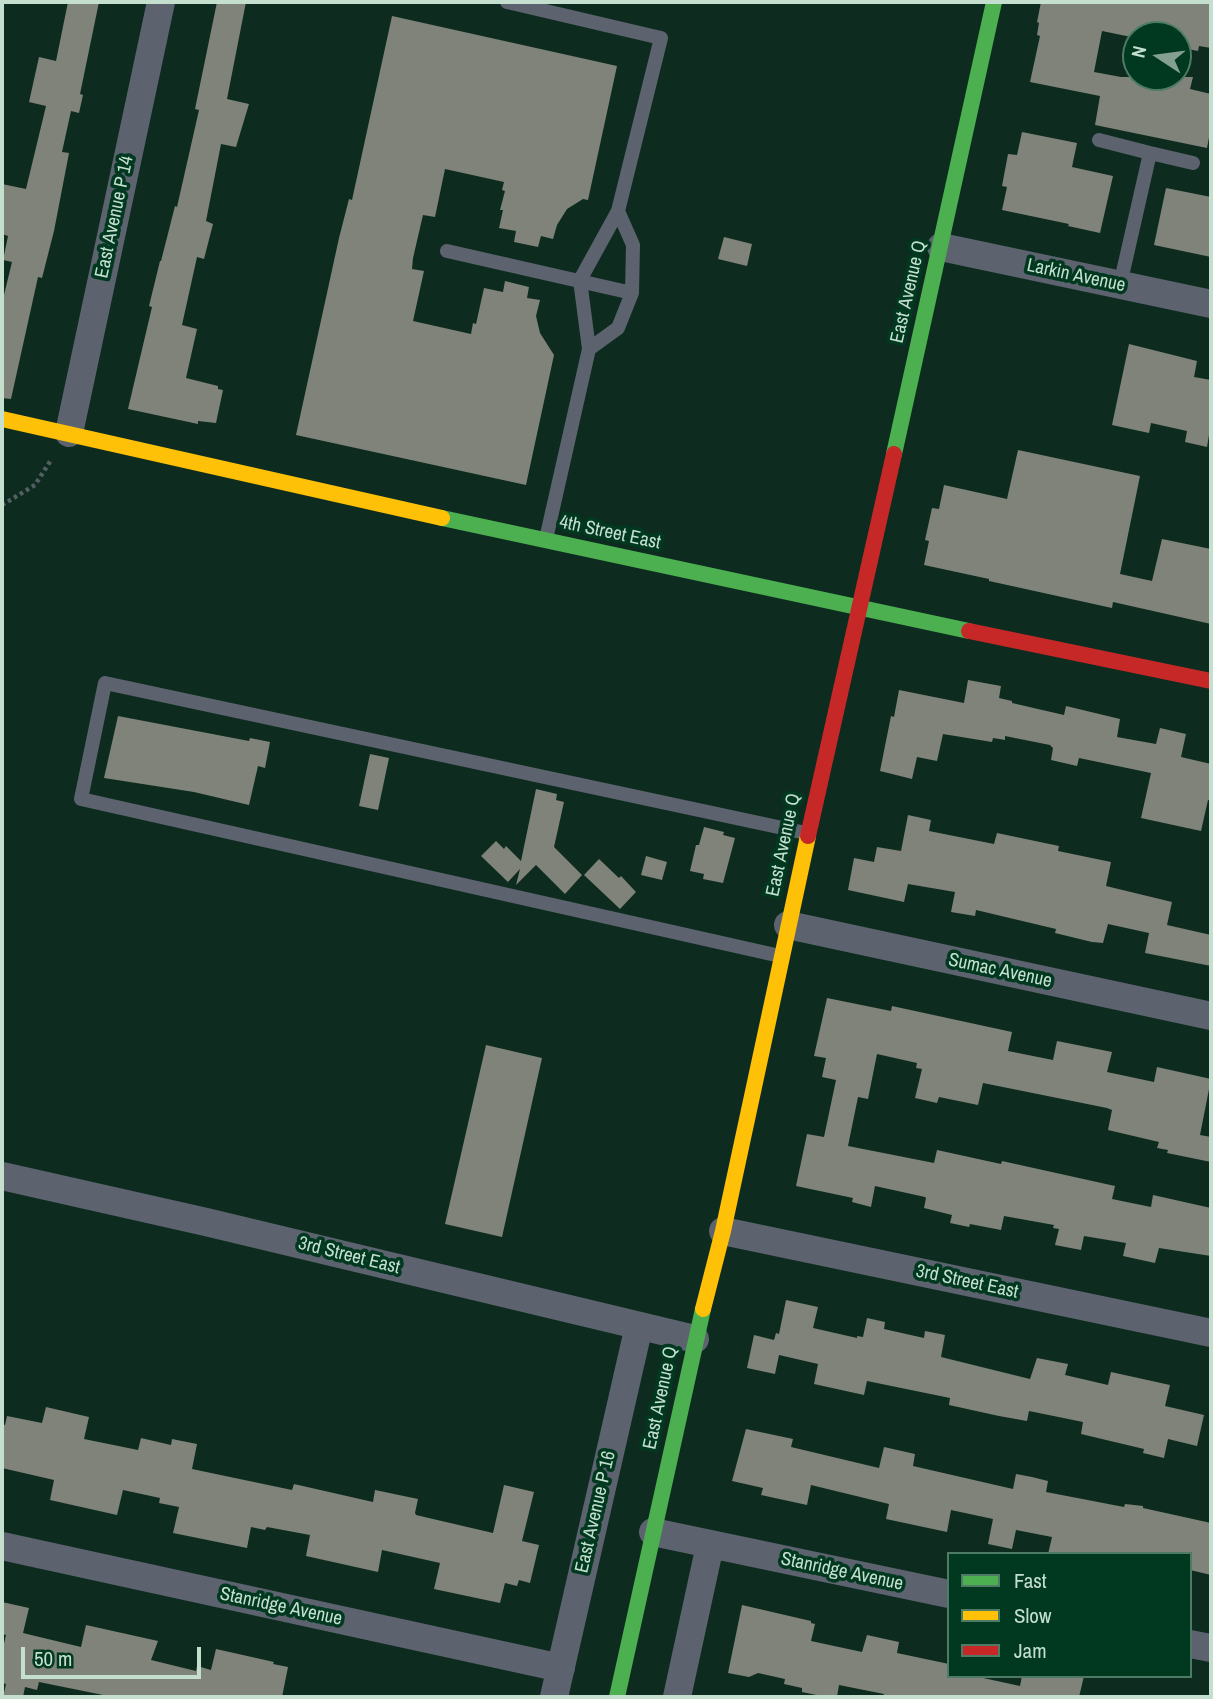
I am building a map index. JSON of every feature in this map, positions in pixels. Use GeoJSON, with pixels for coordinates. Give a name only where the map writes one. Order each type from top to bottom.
{"type":"FeatureCollection","features":[{"type":"Feature","properties":{"kind":"street","name":"East Avenue P 14"},"geometry":{"type":"LineString","coordinates":[[69,433],[161,2]]}},
{"type":"Feature","properties":{"kind":"street","name":"East Avenue Q"},"geometry":{"type":"LineString","coordinates":[[617,1697],[695,1339],[723,1231],[858,608],[942,247],[994,2]]}},
{"type":"Feature","properties":{"kind":"street","name":"Larkin Avenue"},"geometry":{"type":"LineString","coordinates":[[942,247],[1211,304]]}},
{"type":"Feature","properties":{"kind":"street","name":"4th Street East"},"geometry":{"type":"LineString","coordinates":[[2,419],[546,541],[1211,681]]}},
{"type":"Feature","properties":{"kind":"street","name":"Sumac Avenue"},"geometry":{"type":"LineString","coordinates":[[788,925],[1211,1016]]}},
{"type":"Feature","properties":{"kind":"street","name":"3rd Street East"},"geometry":{"type":"LineString","coordinates":[[2,1176],[695,1339]]}},
{"type":"Feature","properties":{"kind":"street","name":"3rd Street East"},"geometry":{"type":"LineString","coordinates":[[723,1231],[1211,1334]]}},
{"type":"Feature","properties":{"kind":"street","name":"East Avenue P 16"},"geometry":{"type":"LineString","coordinates":[[554,1697],[639,1326]]}},
{"type":"Feature","properties":{"kind":"street","name":"Stanridge Avenue"},"geometry":{"type":"LineString","coordinates":[[653,1532],[947,1594]]}},
{"type":"Feature","properties":{"kind":"street"},"geometry":{"type":"LineString","coordinates":[[677,1697],[710,1545]]}},
{"type":"Feature","properties":{"kind":"street","name":"Stanridge Avenue"},"geometry":{"type":"LineString","coordinates":[[2,1546],[561,1668]]}},
{"type":"Feature","properties":{"kind":"street"},"geometry":{"type":"LineString","coordinates":[[1192,1644],[1211,1648]]}},
{"type":"Feature","properties":{"kind":"lane"},"geometry":{"type":"LineString","coordinates":[[507,2],[661,38],[618,211],[580,281],[589,349],[546,541]]}},
{"type":"Feature","properties":{"kind":"lane"},"geometry":{"type":"LineString","coordinates":[[1099,140],[1193,163]]}},
{"type":"Feature","properties":{"kind":"lane"},"geometry":{"type":"LineString","coordinates":[[1120,285],[1150,153]]}},
{"type":"Feature","properties":{"kind":"lane"},"geometry":{"type":"LineString","coordinates":[[589,349],[618,328],[632,293],[633,245],[618,211]]}},
{"type":"Feature","properties":{"kind":"lane"},"geometry":{"type":"LineString","coordinates":[[447,251],[632,293]]}},
{"type":"Feature","properties":{"kind":"lane"},"geometry":{"type":"LineString","coordinates":[[781,957],[81,799],[106,682],[808,833]]}},
{"type":"Feature","properties":{"kind":"path"},"geometry":{"type":"LineString","coordinates":[[2,505],[34,485],[69,433]]}},
{"type":"Feature","properties":{"kind":"building"},"geometry":{"type":"Polygon","coordinates":[[[68,2],[99,2],[80,94],[83,95],[79,113],[71,111],[62,152],[69,153],[54,231],[42,278],[38,277],[11,399],[2,398],[2,303],[12,262],[3,260],[8,236],[2,234],[2,184],[26,189],[46,106],[29,102],[39,57],[56,61],[68,2]]]}},
{"type":"Feature","properties":{"kind":"building"},"geometry":{"type":"Polygon","coordinates":[[[217,2],[246,2],[227,99],[249,104],[236,147],[221,144],[206,221],[213,224],[204,259],[197,257],[182,325],[197,329],[186,378],[218,386],[218,389],[223,390],[216,423],[198,421],[198,424],[128,409],[152,307],[149,306],[175,206],[177,207],[199,110],[195,109],[217,2]]]}},
{"type":"Feature","properties":{"kind":"building"},"geometry":{"type":"Polygon","coordinates":[[[1041,2],[1211,2],[1211,48],[1199,46],[1198,51],[1192,50],[1192,21],[1122,21],[1122,35],[1102,31],[1094,72],[1122,77],[1122,91],[1192,89],[1211,94],[1211,127],[1207,148],[1095,125],[1100,96],[1030,82],[1040,36],[1037,35],[1041,2]]]}},
{"type":"Feature","properties":{"kind":"building"},"geometry":{"type":"Polygon","coordinates":[[[392,16],[617,66],[588,200],[583,199],[567,209],[557,225],[553,239],[541,236],[538,247],[514,242],[516,231],[499,228],[504,182],[445,169],[435,217],[423,215],[413,258],[412,269],[424,271],[413,321],[471,334],[484,288],[503,292],[505,281],[529,287],[527,298],[540,300],[536,316],[540,333],[554,355],[526,485],[296,435],[339,238],[349,199],[352,200],[392,16]]]}},
{"type":"Feature","properties":{"kind":"building"},"geometry":{"type":"Polygon","coordinates":[[[1022,132],[1077,143],[1072,167],[1113,176],[1100,233],[1002,210],[1007,187],[1002,186],[1008,154],[1017,155],[1022,132]]]}},
{"type":"Feature","properties":{"kind":"building"},"geometry":{"type":"Polygon","coordinates":[[[1166,188],[1211,197],[1211,257],[1154,245],[1166,188]]]}},
{"type":"Feature","properties":{"kind":"building"},"geometry":{"type":"Polygon","coordinates":[[[724,237],[752,244],[747,266],[718,259],[724,237]]]}},
{"type":"Feature","properties":{"kind":"building"},"geometry":{"type":"Polygon","coordinates":[[[1129,344],[1197,361],[1194,377],[1211,380],[1211,435],[1207,447],[1185,442],[1187,431],[1151,423],[1149,433],[1112,425],[1129,344]]]}},
{"type":"Feature","properties":{"kind":"building"},"geometry":{"type":"Polygon","coordinates":[[[1018,450],[1140,476],[1120,574],[1152,581],[1162,539],[1211,549],[1211,624],[1113,602],[1112,608],[924,565],[929,541],[925,540],[932,508],[939,509],[944,485],[1007,499],[1018,450]]]}},
{"type":"Feature","properties":{"kind":"building"},"geometry":{"type":"Polygon","coordinates":[[[968,680],[1001,686],[999,698],[1012,703],[1064,715],[1066,706],[1120,719],[1117,737],[1156,744],[1160,728],[1186,734],[1181,757],[1211,764],[1211,801],[1208,800],[1201,831],[1141,818],[1151,773],[1079,758],[1077,766],[1051,760],[1053,748],[1050,745],[1005,736],[1005,740],[993,738],[992,742],[943,734],[937,761],[917,757],[912,779],[880,771],[899,690],[964,703],[968,680]]]}},
{"type":"Feature","properties":{"kind":"building"},"geometry":{"type":"Polygon","coordinates":[[[118,716],[249,741],[250,738],[270,742],[265,768],[258,766],[249,805],[194,792],[104,778],[118,716]]]}},
{"type":"Feature","properties":{"kind":"building"},"geometry":{"type":"Polygon","coordinates":[[[370,754],[389,758],[378,810],[359,806],[370,754]]]}},
{"type":"Feature","properties":{"kind":"building"},"geometry":{"type":"Polygon","coordinates":[[[536,789],[557,794],[556,800],[564,802],[554,847],[582,875],[565,894],[536,865],[516,885],[520,869],[508,882],[481,856],[496,841],[504,849],[506,846],[521,861],[536,789]]]}},
{"type":"Feature","properties":{"kind":"building"},"geometry":{"type":"Polygon","coordinates":[[[908,815],[931,820],[929,831],[994,844],[997,833],[1059,846],[1058,851],[1111,862],[1106,886],[1172,902],[1167,925],[1211,935],[1211,966],[1145,953],[1149,933],[1108,924],[1103,943],[1092,942],[1055,933],[1056,929],[976,910],[975,916],[951,912],[955,892],[908,884],[904,902],[848,890],[854,858],[874,862],[877,847],[901,851],[908,815]]]}},
{"type":"Feature","properties":{"kind":"building"},"geometry":{"type":"Polygon","coordinates":[[[704,827],[735,838],[723,883],[703,879],[704,874],[690,871],[696,845],[699,845],[704,827]]]}},
{"type":"Feature","properties":{"kind":"building"},"geometry":{"type":"Polygon","coordinates":[[[646,856],[667,862],[662,880],[641,875],[646,856]]]}},
{"type":"Feature","properties":{"kind":"building"},"geometry":{"type":"Polygon","coordinates":[[[599,859],[636,892],[620,909],[584,875],[599,859]]]}},
{"type":"Feature","properties":{"kind":"building"},"geometry":{"type":"Polygon","coordinates":[[[827,998],[891,1011],[892,1006],[1012,1032],[1008,1051],[1053,1060],[1057,1041],[1112,1052],[1107,1072],[1154,1082],[1157,1067],[1211,1079],[1200,1135],[1211,1137],[1211,1162],[1167,1153],[1168,1150],[1157,1148],[1159,1142],[1108,1130],[1112,1110],[1107,1108],[983,1083],[978,1105],[939,1097],[937,1103],[915,1098],[922,1069],[916,1068],[917,1063],[877,1054],[868,1099],[858,1097],[848,1146],[934,1163],[937,1150],[1001,1164],[1002,1161],[1115,1186],[1112,1199],[1151,1207],[1153,1195],[1211,1208],[1211,1256],[1159,1248],[1155,1263],[1123,1256],[1126,1243],[1084,1236],[1081,1250],[1055,1245],[1059,1229],[1053,1228],[1054,1225],[1004,1216],[1001,1230],[950,1223],[952,1215],[924,1208],[925,1197],[875,1186],[871,1207],[852,1202],[853,1198],[796,1186],[807,1134],[824,1137],[836,1080],[822,1077],[826,1058],[814,1056],[827,998]]]}},
{"type":"Feature","properties":{"kind":"building"},"geometry":{"type":"Polygon","coordinates":[[[486,1045],[542,1058],[502,1237],[445,1224],[486,1045]]]}},
{"type":"Feature","properties":{"kind":"building"},"geometry":{"type":"Polygon","coordinates":[[[786,1300],[818,1307],[813,1328],[863,1337],[867,1318],[885,1322],[884,1329],[924,1338],[925,1331],[945,1335],[941,1357],[1030,1379],[1037,1358],[1068,1364],[1065,1375],[1108,1385],[1111,1372],[1170,1385],[1165,1406],[1204,1415],[1197,1446],[1168,1439],[1164,1458],[1143,1453],[1144,1449],[1081,1434],[1083,1422],[1029,1411],[1027,1421],[999,1416],[949,1405],[950,1398],[867,1381],[864,1395],[814,1384],[818,1364],[779,1355],[775,1374],[747,1368],[754,1335],[774,1340],[776,1333],[779,1334],[786,1300]]]}},
{"type":"Feature","properties":{"kind":"building"},"geometry":{"type":"Polygon","coordinates":[[[46,1407],[89,1417],[84,1439],[138,1450],[141,1438],[171,1445],[172,1439],[197,1444],[192,1469],[292,1490],[294,1484],[373,1502],[375,1490],[418,1499],[416,1515],[493,1533],[504,1485],[534,1492],[522,1541],[539,1545],[530,1583],[519,1580],[517,1586],[505,1583],[500,1603],[434,1589],[440,1563],[382,1550],[378,1572],[306,1556],[310,1535],[267,1527],[265,1530],[251,1527],[247,1548],[173,1533],[179,1507],[159,1503],[160,1498],[123,1490],[117,1515],[50,1500],[54,1480],[2,1468],[2,1424],[5,1425],[7,1416],[42,1423],[46,1407]]]}},
{"type":"Feature","properties":{"kind":"building"},"geometry":{"type":"Polygon","coordinates":[[[746,1429],[793,1439],[791,1447],[879,1468],[884,1447],[915,1454],[913,1466],[1013,1489],[1016,1474],[1032,1477],[1048,1481],[1046,1492],[1124,1507],[1125,1504],[1143,1506],[1211,1523],[1211,1575],[1192,1570],[1192,1552],[1048,1552],[1052,1537],[1016,1530],[1012,1549],[988,1544],[993,1519],[951,1510],[947,1532],[886,1519],[889,1504],[811,1485],[807,1505],[761,1495],[763,1488],[732,1481],[746,1429]]]}},
{"type":"Feature","properties":{"kind":"building"},"geometry":{"type":"Polygon","coordinates":[[[2,1602],[29,1608],[23,1633],[81,1647],[86,1625],[158,1641],[151,1660],[196,1671],[197,1666],[211,1670],[216,1649],[274,1662],[273,1664],[288,1667],[282,1697],[113,1697],[39,1682],[37,1690],[25,1687],[23,1697],[3,1697],[6,1684],[2,1683],[2,1652],[6,1635],[2,1634],[2,1602]]]}},
{"type":"Feature","properties":{"kind":"building"},"geometry":{"type":"Polygon","coordinates":[[[742,1605],[811,1621],[815,1624],[811,1641],[862,1652],[867,1635],[899,1642],[897,1653],[947,1664],[947,1678],[983,1678],[1020,1686],[1022,1678],[1084,1678],[1079,1697],[883,1697],[884,1694],[839,1685],[837,1697],[826,1697],[802,1692],[802,1688],[784,1684],[785,1679],[758,1673],[749,1677],[728,1673],[742,1605]]]}},
{"type":"Feature","properties":{"kind":"traffic: fast"},"geometry":{"type":"LineString","coordinates":[[894,454],[994,2]]}},
{"type":"Feature","properties":{"kind":"traffic: fast"},"geometry":{"type":"LineString","coordinates":[[442,518],[969,631]]}},
{"type":"Feature","properties":{"kind":"traffic: fast"},"geometry":{"type":"LineString","coordinates":[[617,1697],[703,1309]]}},
{"type":"Feature","properties":{"kind":"traffic: slow"},"geometry":{"type":"LineString","coordinates":[[2,419],[442,518]]}},
{"type":"Feature","properties":{"kind":"traffic: slow"},"geometry":{"type":"LineString","coordinates":[[703,1309],[723,1231],[808,836]]}},
{"type":"Feature","properties":{"kind":"traffic: jam"},"geometry":{"type":"LineString","coordinates":[[808,836],[894,454]]}},
{"type":"Feature","properties":{"kind":"traffic: jam"},"geometry":{"type":"LineString","coordinates":[[969,631],[1211,681]]}}]}
